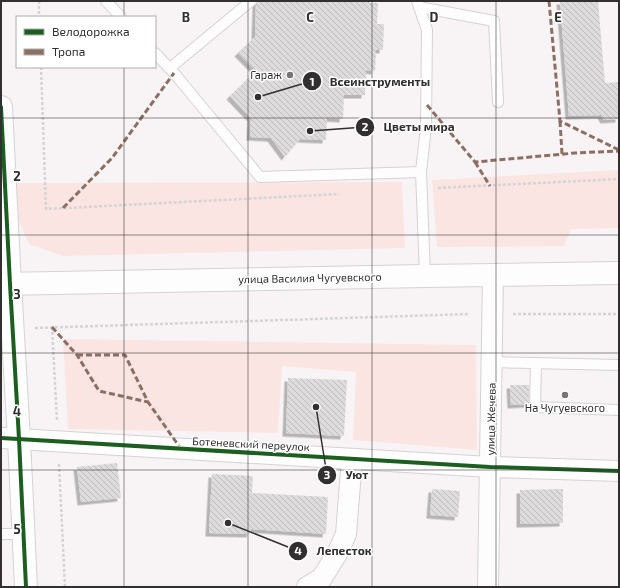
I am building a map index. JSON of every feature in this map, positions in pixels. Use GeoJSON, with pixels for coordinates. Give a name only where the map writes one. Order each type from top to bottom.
{"type":"FeatureCollection","features":[{"type":"Feature","properties":{"kind":"main road"},"geometry":{"type":"LineString","coordinates":[[1,107],[5,284],[12,328],[10,438],[23,534],[26,587]]}},
{"type":"Feature","properties":{"kind":"main road","name":"улица Василия Чугуевского"},"geometry":{"type":"LineString","coordinates":[[5,284],[619,273]]}},
{"type":"Feature","properties":{"kind":"street","name":"улица Жечева"},"geometry":{"type":"LineString","coordinates":[[488,587],[493,275]]}},
{"type":"Feature","properties":{"kind":"street","name":"Ботеневский переулок"},"geometry":{"type":"LineString","coordinates":[[10,438],[490,467],[619,471]]}},
{"type":"Feature","properties":{"kind":"street"},"geometry":{"type":"LineString","coordinates":[[307,587],[322,578],[338,552],[346,534],[352,459]]}},
{"type":"Feature","properties":{"kind":"lane"},"geometry":{"type":"LineString","coordinates":[[106,1],[120,16]]}},
{"type":"Feature","properties":{"kind":"lane"},"geometry":{"type":"LineString","coordinates":[[170,68],[251,1]]}},
{"type":"Feature","properties":{"kind":"lane"},"geometry":{"type":"LineString","coordinates":[[418,4],[494,21],[498,102]]}},
{"type":"Feature","properties":{"kind":"lane"},"geometry":{"type":"LineString","coordinates":[[418,4],[427,30],[426,127],[421,172],[425,276]]}},
{"type":"Feature","properties":{"kind":"lane"},"geometry":{"type":"LineString","coordinates":[[156,53],[260,177],[421,172]]}},
{"type":"Feature","properties":{"kind":"lane"},"geometry":{"type":"LineString","coordinates":[[492,362],[619,365]]}},
{"type":"Feature","properties":{"kind":"lane"},"geometry":{"type":"LineString","coordinates":[[536,363],[535,407],[619,410]]}},
{"type":"Feature","properties":{"kind":"lane"},"geometry":{"type":"LineString","coordinates":[[1,534],[23,534]]}},
{"type":"Feature","properties":{"kind":"path"},"geometry":{"type":"LineString","coordinates":[[39,1],[39,16]]}},
{"type":"Feature","properties":{"kind":"path"},"geometry":{"type":"LineString","coordinates":[[41,68],[46,209],[342,193]]}},
{"type":"Feature","properties":{"kind":"path"},"geometry":{"type":"LineString","coordinates":[[422,189],[619,179]]}},
{"type":"Feature","properties":{"kind":"path"},"geometry":{"type":"LineString","coordinates":[[12,328],[492,314],[619,314]]}},
{"type":"Feature","properties":{"kind":"shaded area"},"geometry":{"type":"Polygon","coordinates":[[[619,170],[619,228],[571,229],[564,246],[437,247],[432,180],[619,170]]]}},
{"type":"Feature","properties":{"kind":"shaded area"},"geometry":{"type":"Polygon","coordinates":[[[402,182],[405,248],[63,256],[29,244],[17,217],[16,183],[402,182]]]}},
{"type":"Feature","properties":{"kind":"shaded area"},"geometry":{"type":"Polygon","coordinates":[[[63,339],[476,345],[477,450],[353,440],[356,372],[282,366],[278,433],[68,429],[63,339]]]}},
{"type":"Feature","properties":{"kind":"building","name":"Гараж"},"geometry":{"type":"Polygon","coordinates":[[[257,1],[369,1],[369,3],[378,3],[377,24],[384,24],[383,50],[376,50],[375,71],[366,70],[365,95],[344,95],[343,119],[327,118],[326,140],[300,139],[285,157],[271,138],[250,137],[251,118],[230,96],[256,71],[238,53],[255,37],[257,1]]]}},
{"type":"Feature","properties":{"kind":"building"},"geometry":{"type":"Polygon","coordinates":[[[560,1],[598,1],[605,83],[619,82],[619,119],[604,120],[601,115],[569,116],[560,1]]]}},
{"type":"Feature","properties":{"kind":"building"},"geometry":{"type":"Polygon","coordinates":[[[288,378],[347,380],[344,436],[286,433],[288,378]]]}},
{"type":"Feature","properties":{"kind":"building"},"geometry":{"type":"Polygon","coordinates":[[[510,385],[529,385],[529,404],[511,405],[510,385]]]}},
{"type":"Feature","properties":{"kind":"building"},"geometry":{"type":"Polygon","coordinates":[[[117,463],[121,498],[81,502],[77,467],[117,463]]]}},
{"type":"Feature","properties":{"kind":"building"},"geometry":{"type":"Polygon","coordinates":[[[212,474],[253,476],[252,493],[328,497],[326,534],[251,529],[250,534],[209,533],[212,474]]]}},
{"type":"Feature","properties":{"kind":"building"},"geometry":{"type":"Polygon","coordinates":[[[432,489],[460,491],[458,517],[430,515],[432,489]]]}},
{"type":"Feature","properties":{"kind":"building"},"geometry":{"type":"Polygon","coordinates":[[[563,489],[563,523],[520,524],[520,490],[563,489]]]}},
{"type":"Feature","properties":{"kind":"marked path"},"geometry":{"type":"LineString","coordinates":[[549,1],[560,121],[619,150]]}},
{"type":"Feature","properties":{"kind":"marked path"},"geometry":{"type":"LineString","coordinates":[[63,208],[112,158],[174,73]]}},
{"type":"Feature","properties":{"kind":"marked path"},"geometry":{"type":"LineString","coordinates":[[427,105],[475,162],[575,153],[619,151]]}},
{"type":"Feature","properties":{"kind":"marked path"},"geometry":{"type":"LineString","coordinates":[[560,121],[562,154]]}},
{"type":"Feature","properties":{"kind":"marked path"},"geometry":{"type":"LineString","coordinates":[[475,162],[490,186]]}},
{"type":"Feature","properties":{"kind":"marked path"},"geometry":{"type":"LineString","coordinates":[[52,327],[77,355],[99,391],[148,402]]}},
{"type":"Feature","properties":{"kind":"marked path"},"geometry":{"type":"LineString","coordinates":[[77,355],[125,355],[148,402],[181,449]]}},
{"type":"Feature","properties":{"kind":"cycle path"},"geometry":{"type":"LineString","coordinates":[[1,107],[26,587]]}},
{"type":"Feature","properties":{"kind":"cycle path"},"geometry":{"type":"LineString","coordinates":[[1,438],[490,467],[619,471]]}},
{"type":"Feature","properties":{"kind":"place","name":"Гараж"},"geometry":{"type":"Point","coordinates":[290,75]}},
{"type":"Feature","properties":{"kind":"place","name":"Всеинструменты"},"geometry":{"type":"Point","coordinates":[258,97]}},
{"type":"Feature","properties":{"kind":"place","name":"Цветы мира"},"geometry":{"type":"Point","coordinates":[310,131]}},
{"type":"Feature","properties":{"kind":"place","name":"На Чугуевского"},"geometry":{"type":"Point","coordinates":[565,395]}},
{"type":"Feature","properties":{"kind":"place","name":"Уют"},"geometry":{"type":"Point","coordinates":[316,407]}},
{"type":"Feature","properties":{"kind":"place","name":"Лепесток"},"geometry":{"type":"Point","coordinates":[228,523]}}]}
